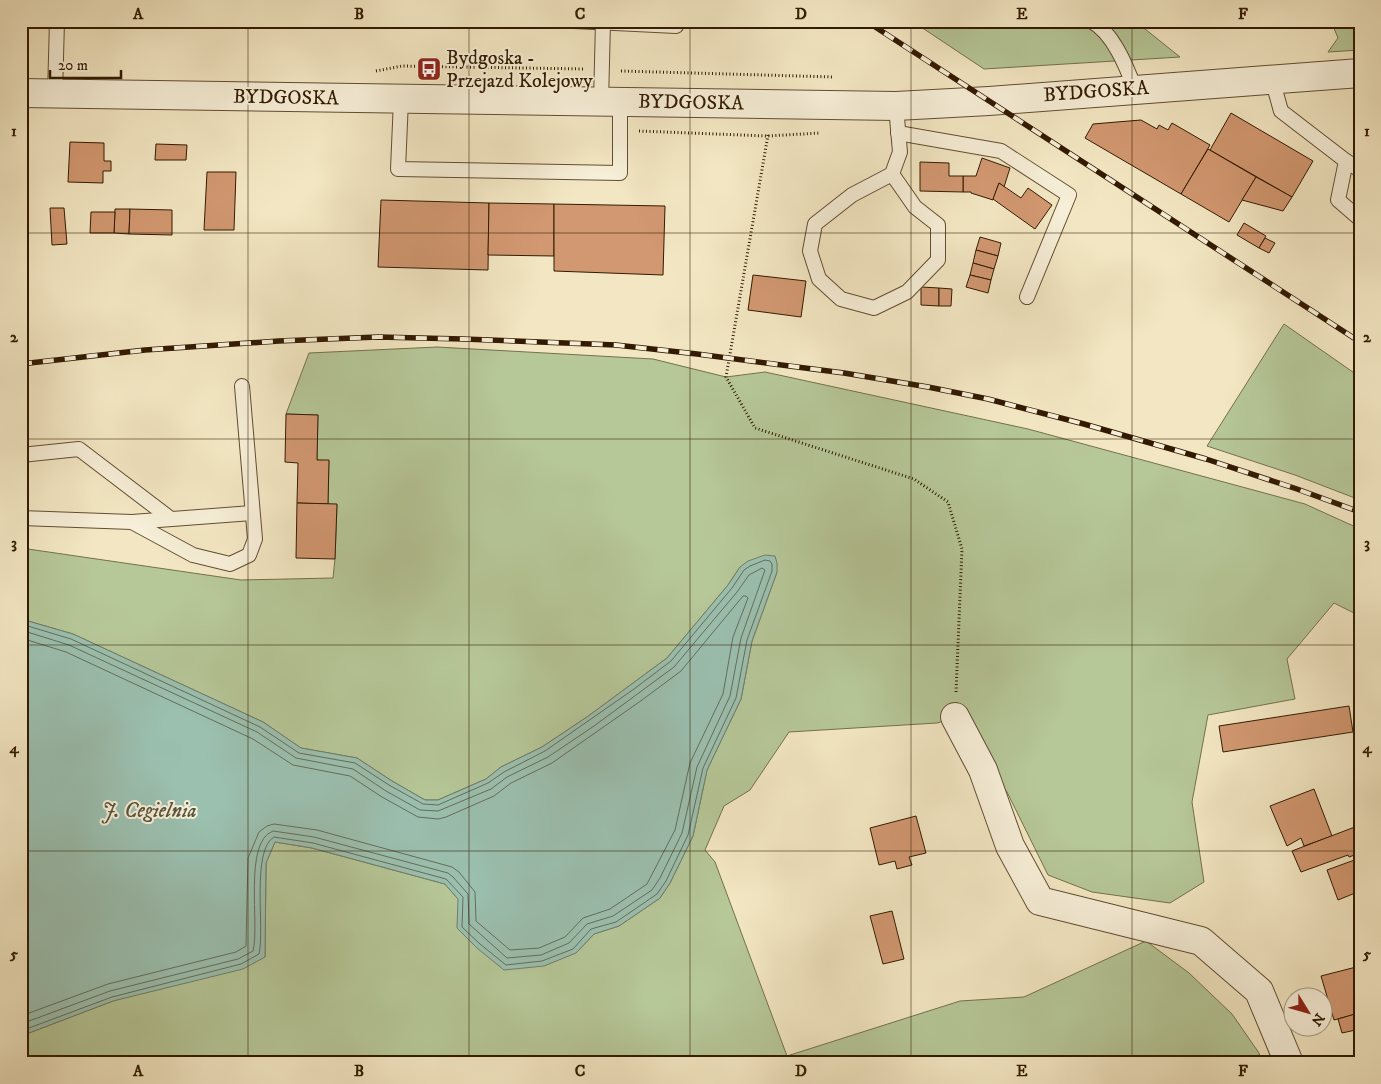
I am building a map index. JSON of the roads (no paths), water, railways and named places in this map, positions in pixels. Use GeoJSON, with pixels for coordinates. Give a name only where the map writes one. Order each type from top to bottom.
{"type":"FeatureCollection","features":[{"type":"Feature","properties":{"kind":"street","name":"BYDGOSKA"},"geometry":{"type":"LineString","coordinates":[[21,93],[896,106],[1357,75]]}},
{"type":"Feature","properties":{"kind":"street"},"geometry":{"type":"LineString","coordinates":[[955,718],[983,770],[1010,846],[1040,901],[1201,942],[1259,991],[1289,1063]]}},
{"type":"Feature","properties":{"kind":"lane"},"geometry":{"type":"LineString","coordinates":[[55,94],[57,21]]}},
{"type":"Feature","properties":{"kind":"lane"},"geometry":{"type":"LineString","coordinates":[[574,21],[676,26]]}},
{"type":"Feature","properties":{"kind":"lane"},"geometry":{"type":"LineString","coordinates":[[1091,21],[1109,36],[1128,69],[1136,89]]}},
{"type":"Feature","properties":{"kind":"lane"},"geometry":{"type":"LineString","coordinates":[[401,100],[398,169],[620,173],[610,102],[602,70],[602,22]]}},
{"type":"Feature","properties":{"kind":"lane"},"geometry":{"type":"LineString","coordinates":[[1272,80],[1281,111],[1360,170]]}},
{"type":"Feature","properties":{"kind":"lane"},"geometry":{"type":"LineString","coordinates":[[892,174],[915,207],[938,225],[938,260],[907,292],[874,308],[841,299],[819,279],[810,251],[814,224],[852,195],[892,174],[900,152],[896,106]]}},
{"type":"Feature","properties":{"kind":"lane"},"geometry":{"type":"LineString","coordinates":[[898,133],[1001,151],[1069,195],[1027,297]]}},
{"type":"Feature","properties":{"kind":"lane"},"geometry":{"type":"LineString","coordinates":[[1346,160],[1338,200],[1360,218]]}},
{"type":"Feature","properties":{"kind":"lane"},"geometry":{"type":"LineString","coordinates":[[132,522],[193,555],[230,564],[249,555],[255,539],[242,386]]}},
{"type":"Feature","properties":{"kind":"lane"},"geometry":{"type":"LineString","coordinates":[[21,455],[79,449],[171,519]]}},
{"type":"Feature","properties":{"kind":"lane"},"geometry":{"type":"LineString","coordinates":[[21,518],[132,522],[252,513]]}},
{"type":"Feature","properties":{"kind":"water","name":"J. Cegielnia"},"geometry":{"type":"Polygon","coordinates":[[[765,555],[775,556],[777,572],[752,641],[741,699],[707,770],[693,836],[670,883],[660,898],[619,926],[594,934],[576,953],[544,966],[504,970],[477,948],[457,928],[458,899],[445,884],[312,848],[275,842],[266,863],[265,957],[243,969],[113,1001],[21,1036],[21,619],[73,634],[263,722],[301,748],[357,758],[425,800],[438,800],[486,779],[501,767],[542,747],[587,717],[667,658],[728,585],[740,567],[748,561],[765,555]]]}},
{"type":"Feature","properties":{"kind":"railway"},"geometry":{"type":"LineString","coordinates":[[866,21],[1360,342]]}},
{"type":"Feature","properties":{"kind":"railway"},"geometry":{"type":"LineString","coordinates":[[21,364],[145,350],[279,341],[378,337],[616,345],[844,373],[988,399],[1206,459],[1360,512]]}},
{"type":"Feature","properties":{"kind":"place","name":"Bydgoska - Przejazd Kolejowy"},"geometry":{"type":"Point","coordinates":[429,69]}}]}
